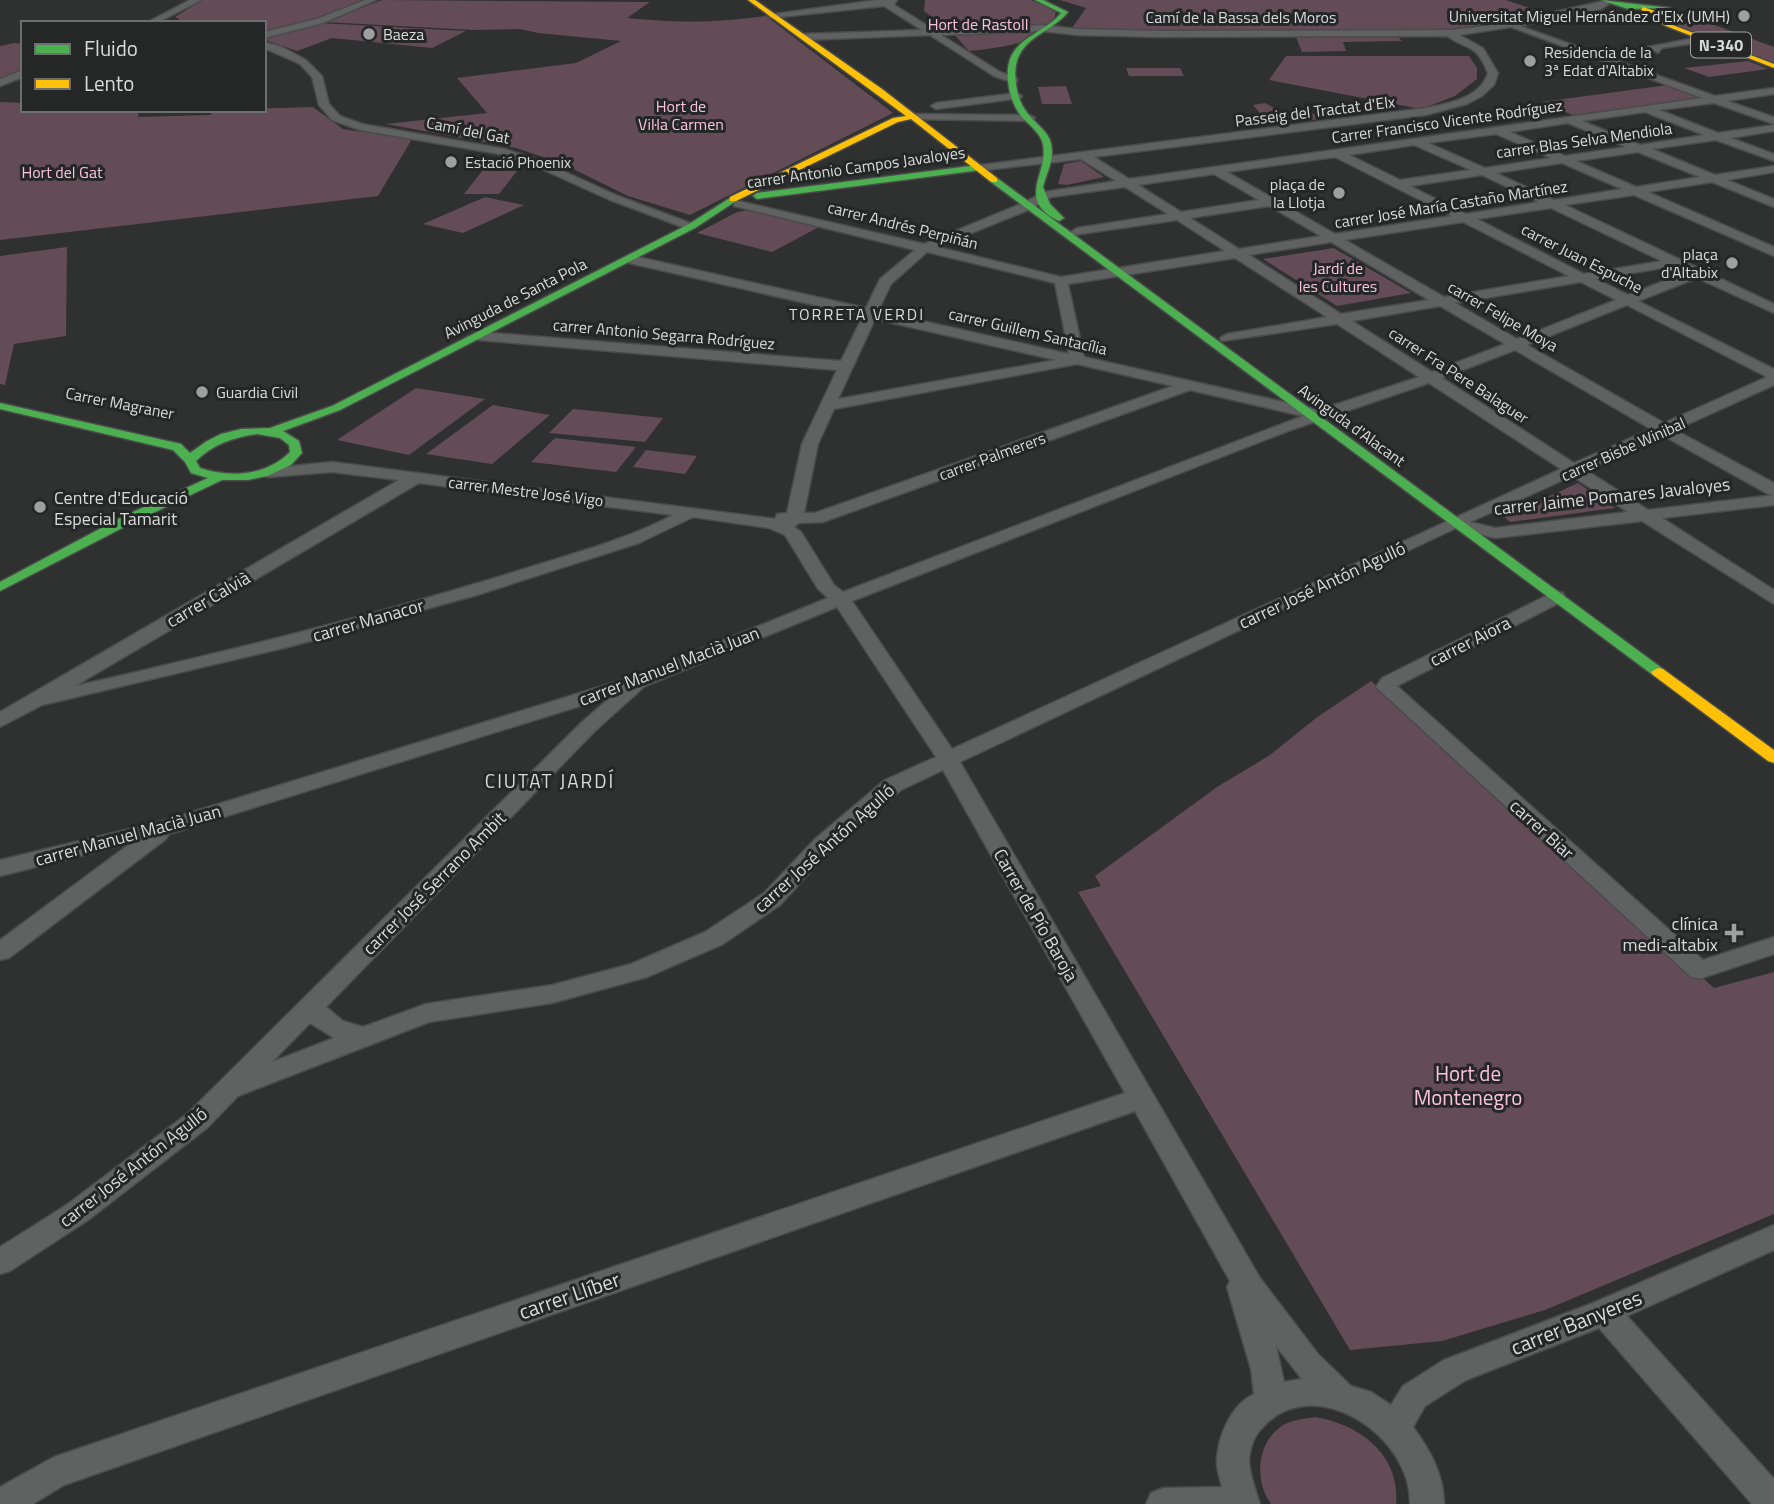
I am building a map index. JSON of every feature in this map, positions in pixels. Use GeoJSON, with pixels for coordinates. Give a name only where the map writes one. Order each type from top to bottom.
{"type":"FeatureCollection","features":[{"type":"Feature","properties":{"kind":"main road","name":"Avinguda d'Alacant"},"geometry":{"type":"LineString","coordinates":[[751,0],[978,167],[1036,195],[1125,271],[1227,338],[1325,416]]}},
{"type":"Feature","properties":{"kind":"main road"},"geometry":{"type":"LineString","coordinates":[[1036,195],[1048,161],[1044,134],[1019,108],[1012,61],[1018,49],[1051,29],[1063,18],[1065,12],[1038,0]]}},
{"type":"Feature","properties":{"kind":"main road","name":"N-340"},"geometry":{"type":"LineString","coordinates":[[1605,1],[1659,15],[1662,22],[1774,66]]}},
{"type":"Feature","properties":{"kind":"main road","name":"N-340"},"geometry":{"type":"LineString","coordinates":[[1636,8],[1676,6]]}},
{"type":"Feature","properties":{"kind":"main road","name":"Avinguda de Santa Pola"},"geometry":{"type":"LineString","coordinates":[[270,432],[336,408],[907,113]]}},
{"type":"Feature","properties":{"kind":"main road","name":"carrer Antonio Campos Javaloyes"},"geometry":{"type":"LineString","coordinates":[[738,203],[749,198],[978,167]]}},
{"type":"Feature","properties":{"kind":"main road"},"geometry":{"type":"LineString","coordinates":[[765,184],[764,188],[779,194]]}},
{"type":"Feature","properties":{"kind":"main road","name":"Avinguda d'Alacant"},"geometry":{"type":"LineString","coordinates":[[1036,195],[1125,271],[1463,519],[1556,597],[1774,758]]}},
{"type":"Feature","properties":{"kind":"main road","name":"Avinguda de Santa Pola"},"geometry":{"type":"LineString","coordinates":[[709,216],[738,203]]}},
{"type":"Feature","properties":{"kind":"main road","name":"Carrer Magraner"},"geometry":{"type":"LineString","coordinates":[[0,396],[192,435],[270,432]]}},
{"type":"Feature","properties":{"kind":"main road","name":"Carrer Magraner"},"geometry":{"type":"LineString","coordinates":[[0,406],[177,447],[192,465],[218,478]]}},
{"type":"Feature","properties":{"kind":"main road","name":"Avinguda de Santa Pola"},"geometry":{"type":"LineString","coordinates":[[268,472],[288,461],[295,447],[336,408]]}},
{"type":"Feature","properties":{"kind":"main road"},"geometry":{"type":"LineString","coordinates":[[270,432],[282,434],[295,447]]}},
{"type":"Feature","properties":{"kind":"main road"},"geometry":{"type":"LineString","coordinates":[[0,576],[192,465],[198,449],[214,440],[234,434]]}},
{"type":"Feature","properties":{"kind":"main road"},"geometry":{"type":"LineString","coordinates":[[0,587],[127,520],[218,478],[268,472]]}},
{"type":"Feature","properties":{"kind":"main road"},"geometry":{"type":"LineString","coordinates":[[1495,533],[1608,615]]}},
{"type":"Feature","properties":{"kind":"street"},"geometry":{"type":"LineString","coordinates":[[155,21],[197,0]]}},
{"type":"Feature","properties":{"kind":"street"},"geometry":{"type":"LineString","coordinates":[[267,35],[320,21],[372,0]]}},
{"type":"Feature","properties":{"kind":"street"},"geometry":{"type":"LineString","coordinates":[[817,0],[830,9]]}},
{"type":"Feature","properties":{"kind":"street"},"geometry":{"type":"LineString","coordinates":[[771,15],[908,0]]}},
{"type":"Feature","properties":{"kind":"street"},"geometry":{"type":"LineString","coordinates":[[883,1],[998,74],[1014,80]]}},
{"type":"Feature","properties":{"kind":"street","name":"Camí de la Bassa dels Moros"},"geometry":{"type":"LineString","coordinates":[[804,37],[1051,29],[1115,33],[1432,34],[1500,27],[1598,7],[1605,1]]}},
{"type":"Feature","properties":{"kind":"street"},"geometry":{"type":"LineString","coordinates":[[1471,42],[1470,38],[1476,34],[1636,8]]}},
{"type":"Feature","properties":{"kind":"street"},"geometry":{"type":"LineString","coordinates":[[165,17],[173,21]]}},
{"type":"Feature","properties":{"kind":"street"},"geometry":{"type":"LineString","coordinates":[[1515,27],[1774,121]]}},
{"type":"Feature","properties":{"kind":"street","name":"Camí de la Bassa dels Moros"},"geometry":{"type":"LineString","coordinates":[[1432,34],[1471,42]]}},
{"type":"Feature","properties":{"kind":"street"},"geometry":{"type":"LineString","coordinates":[[1658,50],[1653,47],[1705,39]]}},
{"type":"Feature","properties":{"kind":"street","name":"Passeig del Tractat d'Elx"},"geometry":{"type":"LineString","coordinates":[[1085,156],[1398,116],[1460,103],[1485,91],[1494,77],[1493,67],[1471,42]]}},
{"type":"Feature","properties":{"kind":"street","name":"Camí del Gat"},"geometry":{"type":"LineString","coordinates":[[266,46],[279,49],[303,62],[317,76],[324,105],[336,118],[360,127],[501,151],[537,163],[614,198],[692,226]]}},
{"type":"Feature","properties":{"kind":"street"},"geometry":{"type":"LineString","coordinates":[[0,83],[21,74]]}},
{"type":"Feature","properties":{"kind":"street"},"geometry":{"type":"LineString","coordinates":[[0,88],[21,83]]}},
{"type":"Feature","properties":{"kind":"street","name":"Carrer Francisco Vicente Rodríguez"},"geometry":{"type":"LineString","coordinates":[[1090,187],[1117,180],[1215,170],[1774,91]]}},
{"type":"Feature","properties":{"kind":"street"},"geometry":{"type":"LineString","coordinates":[[907,113],[1017,96]]}},
{"type":"Feature","properties":{"kind":"street"},"geometry":{"type":"LineString","coordinates":[[1646,109],[1774,158]]}},
{"type":"Feature","properties":{"kind":"street"},"geometry":{"type":"LineString","coordinates":[[907,113],[1030,118]]}},
{"type":"Feature","properties":{"kind":"street"},"geometry":{"type":"LineString","coordinates":[[1570,120],[1774,203]]}},
{"type":"Feature","properties":{"kind":"street","name":"carrer Blas Selva Mendiola"},"geometry":{"type":"LineString","coordinates":[[1398,184],[1774,128]]}},
{"type":"Feature","properties":{"kind":"street"},"geometry":{"type":"LineString","coordinates":[[1497,130],[1774,252]]}},
{"type":"Feature","properties":{"kind":"street"},"geometry":{"type":"LineString","coordinates":[[1415,142],[1483,171],[1774,309]]}},
{"type":"Feature","properties":{"kind":"street","name":"carrer Juan Espuche"},"geometry":{"type":"LineString","coordinates":[[1337,153],[1774,375]]}},
{"type":"Feature","properties":{"kind":"street"},"geometry":{"type":"LineString","coordinates":[[978,167],[1085,156]]}},
{"type":"Feature","properties":{"kind":"street","name":"carrer Fra Pere Balaguer"},"geometry":{"type":"LineString","coordinates":[[1085,156],[1117,180],[1774,598]]}},
{"type":"Feature","properties":{"kind":"street","name":"carrer José María Castaño Martínez"},"geometry":{"type":"LineString","coordinates":[[1061,281],[1774,169]]}},
{"type":"Feature","properties":{"kind":"street","name":"carrer Felipe Moya"},"geometry":{"type":"LineString","coordinates":[[1215,170],[1664,430],[1774,490]]}},
{"type":"Feature","properties":{"kind":"street"},"geometry":{"type":"LineString","coordinates":[[789,523],[810,444],[885,282],[925,248],[1036,195],[1056,186],[1090,187]]}},
{"type":"Feature","properties":{"kind":"street"},"geometry":{"type":"LineString","coordinates":[[1036,195],[1090,187]]}},
{"type":"Feature","properties":{"kind":"street"},"geometry":{"type":"LineString","coordinates":[[1077,232],[1272,202]]}},
{"type":"Feature","properties":{"kind":"street","name":"carrer Andrés Perpiñán"},"geometry":{"type":"LineString","coordinates":[[738,203],[1061,281]]}},
{"type":"Feature","properties":{"kind":"street","name":"carrer Guillem Santacília"},"geometry":{"type":"LineString","coordinates":[[629,258],[1325,416]]}},
{"type":"Feature","properties":{"kind":"street"},"geometry":{"type":"LineString","coordinates":[[1227,338],[1580,276],[1676,262]]}},
{"type":"Feature","properties":{"kind":"street"},"geometry":{"type":"LineString","coordinates":[[1325,416],[1697,273]]}},
{"type":"Feature","properties":{"kind":"street"},"geometry":{"type":"LineString","coordinates":[[827,406],[1077,360],[1061,281]]}},
{"type":"Feature","properties":{"kind":"street","name":"carrer Antonio Segarra Rodríguez"},"geometry":{"type":"LineString","coordinates":[[479,336],[847,366]]}},
{"type":"Feature","properties":{"kind":"street","name":"carrer Bisbe Winibal"},"geometry":{"type":"LineString","coordinates":[[1463,519],[1774,380]]}},
{"type":"Feature","properties":{"kind":"street","name":"carrer Palmerers"},"geometry":{"type":"LineString","coordinates":[[789,523],[817,518],[1188,386]]}},
{"type":"Feature","properties":{"kind":"street"},"geometry":{"type":"LineString","coordinates":[[1277,406],[1291,417],[1282,428]]}},
{"type":"Feature","properties":{"kind":"street","name":"carrer Manuel Macià Juan"},"geometry":{"type":"LineString","coordinates":[[1282,428],[1303,428],[1325,416]]}},
{"type":"Feature","properties":{"kind":"street","name":"carrer Manuel Macià Juan"},"geometry":{"type":"LineString","coordinates":[[0,868],[168,827],[642,680],[841,599],[1282,428],[1325,416]]}},
{"type":"Feature","properties":{"kind":"street","name":"carrer Mestre José Vigo"},"geometry":{"type":"LineString","coordinates":[[295,447],[789,523]]}},
{"type":"Feature","properties":{"kind":"street","name":"carrer Mestre José Vigo"},"geometry":{"type":"LineString","coordinates":[[268,472],[332,467],[789,523]]}},
{"type":"Feature","properties":{"kind":"street","name":"carrer Calvià"},"geometry":{"type":"LineString","coordinates":[[0,722],[417,477]]}},
{"type":"Feature","properties":{"kind":"street","name":"carrer Jaime Pomares Javaloyes"},"geometry":{"type":"LineString","coordinates":[[1463,519],[1495,533],[1774,500]]}},
{"type":"Feature","properties":{"kind":"street","name":"carrer Manacor"},"geometry":{"type":"LineString","coordinates":[[37,700],[264,649],[472,591],[654,531],[690,512]]}},
{"type":"Feature","properties":{"kind":"street","name":"carrer José Antón Agulló"},"geometry":{"type":"LineString","coordinates":[[0,1262],[78,1212],[197,1121],[229,1088],[426,1013],[552,994],[638,971],[714,938],[772,899],[823,844],[892,785],[1463,519]]}},
{"type":"Feature","properties":{"kind":"street","name":"Carrer de Pío Baroja"},"geometry":{"type":"LineString","coordinates":[[789,523],[827,589],[841,599],[948,759],[1249,1287],[1298,1352],[1339,1394]]}},
{"type":"Feature","properties":{"kind":"street","name":"carrer Aiora"},"geometry":{"type":"LineString","coordinates":[[1386,687],[1389,682],[1556,597]]}},
{"type":"Feature","properties":{"kind":"street","name":"carrer José Serrano Ambit"},"geometry":{"type":"LineString","coordinates":[[229,1088],[588,727],[642,680]]}},
{"type":"Feature","properties":{"kind":"street","name":"carrer Biar"},"geometry":{"type":"LineString","coordinates":[[1386,687],[1699,970],[1774,945]]}},
{"type":"Feature","properties":{"kind":"street"},"geometry":{"type":"LineString","coordinates":[[565,705],[577,713],[588,727]]}},
{"type":"Feature","properties":{"kind":"street"},"geometry":{"type":"LineString","coordinates":[[0,952],[168,827]]}},
{"type":"Feature","properties":{"kind":"street"},"geometry":{"type":"LineString","coordinates":[[83,848],[90,861],[92,882]]}},
{"type":"Feature","properties":{"kind":"street"},"geometry":{"type":"LineString","coordinates":[[311,1007],[325,1024],[343,1033],[364,1037]]}},
{"type":"Feature","properties":{"kind":"street","name":"carrer Llíber"},"geometry":{"type":"LineString","coordinates":[[2,1504],[54,1473],[1141,1098]]}},
{"type":"Feature","properties":{"kind":"street","name":"Carrer de Pío Baroja"},"geometry":{"type":"LineString","coordinates":[[1219,1237],[1245,1294],[1267,1369],[1270,1400]]}},
{"type":"Feature","properties":{"kind":"street","name":"carrer Banyeres"},"geometry":{"type":"LineString","coordinates":[[1395,1427],[1415,1396],[1455,1370],[1604,1312],[1774,1237]]}},
{"type":"Feature","properties":{"kind":"street"},"geometry":{"type":"LineString","coordinates":[[1604,1312],[1774,1504]]}},
{"type":"Feature","properties":{"kind":"street"},"geometry":{"type":"LineString","coordinates":[[1163,1504],[1242,1504],[1233,1470],[1236,1438],[1249,1416],[1270,1400],[1293,1392],[1315,1390],[1339,1394],[1362,1403],[1395,1427],[1411,1447],[1425,1476],[1427,1504]]}},
{"type":"Feature","properties":{"kind":"green space"},"geometry":{"type":"Polygon","coordinates":[[[202,0],[366,0],[317,21],[266,34],[266,21],[182,21],[175,17],[202,0]]]}},
{"type":"Feature","properties":{"kind":"green space","name":"Hort de Vil·la Carmen"},"geometry":{"type":"Polygon","coordinates":[[[382,0],[650,2],[627,18],[663,21],[696,22],[766,16],[893,113],[690,215],[628,196],[561,163],[516,148],[386,124],[487,113],[457,78],[576,63],[621,41],[520,29],[473,30],[324,22],[382,0]]]}},
{"type":"Feature","properties":{"kind":"green space","name":"Hort de Rastoll"},"geometry":{"type":"Polygon","coordinates":[[[925,0],[1031,0],[1056,10],[1045,30],[1034,37],[1007,46],[969,51],[951,31],[924,11],[925,0]]]}},
{"type":"Feature","properties":{"kind":"green space"},"geometry":{"type":"Polygon","coordinates":[[[1060,0],[1506,0],[1550,15],[1454,31],[1156,31],[1072,28],[1086,8],[1060,0]]]}},
{"type":"Feature","properties":{"kind":"green space"},"geometry":{"type":"Polygon","coordinates":[[[1674,10],[1774,47],[1774,63],[1666,22],[1658,11],[1674,10]]]}},
{"type":"Feature","properties":{"kind":"green space","name":"Baeza"},"geometry":{"type":"Polygon","coordinates":[[[319,23],[466,31],[432,48],[332,38],[297,51],[268,41],[266,37],[319,23]]]}},
{"type":"Feature","properties":{"kind":"green space"},"geometry":{"type":"Polygon","coordinates":[[[1296,37],[1398,37],[1402,41],[1343,42],[1346,51],[1302,52],[1296,37]]]}},
{"type":"Feature","properties":{"kind":"green space"},"geometry":{"type":"Polygon","coordinates":[[[21,44],[21,75],[0,83],[0,46],[21,44]]]}},
{"type":"Feature","properties":{"kind":"green space"},"geometry":{"type":"Polygon","coordinates":[[[1286,56],[1469,56],[1477,68],[1477,79],[1455,96],[1421,109],[1269,80],[1286,56]]]}},
{"type":"Feature","properties":{"kind":"green space"},"geometry":{"type":"Polygon","coordinates":[[[1748,61],[1768,69],[1709,77],[1684,68],[1748,61]]]}},
{"type":"Feature","properties":{"kind":"green space"},"geometry":{"type":"Polygon","coordinates":[[[1126,68],[1180,68],[1184,76],[1129,76],[1126,68]]]}},
{"type":"Feature","properties":{"kind":"green space"},"geometry":{"type":"Polygon","coordinates":[[[1668,85],[1705,98],[1575,116],[1541,102],[1668,85]]]}},
{"type":"Feature","properties":{"kind":"green space"},"geometry":{"type":"Polygon","coordinates":[[[1066,86],[1072,104],[1042,104],[1038,87],[1066,86]]]}},
{"type":"Feature","properties":{"kind":"green space","name":"Hort del Gat"},"geometry":{"type":"Polygon","coordinates":[[[0,102],[21,103],[21,112],[139,112],[138,117],[266,112],[266,108],[313,107],[343,129],[412,139],[378,196],[0,240],[0,102]]]}},
{"type":"Feature","properties":{"kind":"green space"},"geometry":{"type":"Polygon","coordinates":[[[1265,103],[1282,112],[1307,112],[1327,118],[1297,122],[1265,119],[1253,105],[1265,103]]]}},
{"type":"Feature","properties":{"kind":"green space"},"geometry":{"type":"Polygon","coordinates":[[[1081,161],[1104,177],[1067,185],[1058,184],[1064,164],[1081,161]]]}},
{"type":"Feature","properties":{"kind":"green space"},"geometry":{"type":"Polygon","coordinates":[[[483,170],[517,171],[499,194],[464,194],[483,170]]]}},
{"type":"Feature","properties":{"kind":"green space"},"geometry":{"type":"Polygon","coordinates":[[[485,197],[524,205],[463,233],[423,224],[485,197]]]}},
{"type":"Feature","properties":{"kind":"green space"},"geometry":{"type":"Polygon","coordinates":[[[748,210],[819,227],[772,252],[697,233],[737,212],[748,210]]]}},
{"type":"Feature","properties":{"kind":"green space"},"geometry":{"type":"Polygon","coordinates":[[[67,247],[66,336],[14,344],[5,385],[0,384],[0,256],[67,247]]]}},
{"type":"Feature","properties":{"kind":"green space","name":"Jardí de les Cultures"},"geometry":{"type":"Polygon","coordinates":[[[1334,248],[1411,293],[1337,306],[1263,259],[1334,248]]]}},
{"type":"Feature","properties":{"kind":"green space"},"geometry":{"type":"Polygon","coordinates":[[[416,388],[485,399],[409,455],[337,440],[416,388]]]}},
{"type":"Feature","properties":{"kind":"green space"},"geometry":{"type":"Polygon","coordinates":[[[493,405],[550,415],[492,464],[426,454],[493,405]]]}},
{"type":"Feature","properties":{"kind":"green space"},"geometry":{"type":"Polygon","coordinates":[[[573,409],[663,418],[645,442],[549,433],[573,409]]]}},
{"type":"Feature","properties":{"kind":"green space"},"geometry":{"type":"Polygon","coordinates":[[[555,438],[636,447],[616,472],[531,462],[555,438]]]}},
{"type":"Feature","properties":{"kind":"green space"},"geometry":{"type":"Polygon","coordinates":[[[646,450],[697,456],[685,474],[633,467],[646,450]]]}},
{"type":"Feature","properties":{"kind":"green space"},"geometry":{"type":"Polygon","coordinates":[[[1578,483],[1615,508],[1510,522],[1504,517],[1578,483]]]}},
{"type":"Feature","properties":{"kind":"green space","name":"Hort de Montenegro"},"geometry":{"type":"Polygon","coordinates":[[[1371,681],[1714,988],[1774,972],[1774,1214],[1545,1310],[1442,1341],[1350,1350],[1078,892],[1101,886],[1095,876],[1217,787],[1270,755],[1316,718],[1371,681]]]}},
{"type":"Feature","properties":{"kind":"green space"},"geometry":{"type":"Polygon","coordinates":[[[1315,1417],[1347,1427],[1374,1445],[1392,1471],[1396,1486],[1396,1504],[1271,1504],[1260,1475],[1266,1444],[1283,1425],[1315,1417]]]}},
{"type":"Feature","properties":{"kind":"traffic: fast"},"geometry":{"type":"LineString","coordinates":[[1038,0],[1065,12],[1053,25],[1030,39],[1018,51],[1014,59],[1012,78],[1019,107],[1046,141],[1047,164],[1039,187],[1040,196],[1059,218]]}},
{"type":"Feature","properties":{"kind":"traffic: fast"},"geometry":{"type":"LineString","coordinates":[[1604,0],[1628,7],[1667,8]]}},
{"type":"Feature","properties":{"kind":"traffic: fast"},"geometry":{"type":"LineString","coordinates":[[757,196],[978,168]]}},
{"type":"Feature","properties":{"kind":"traffic: fast"},"geometry":{"type":"LineString","coordinates":[[994,180],[1658,672]]}},
{"type":"Feature","properties":{"kind":"traffic: fast"},"geometry":{"type":"LineString","coordinates":[[270,432],[336,408],[692,226],[733,199]]}},
{"type":"Feature","properties":{"kind":"traffic: fast"},"geometry":{"type":"LineString","coordinates":[[0,406],[177,447],[190,460],[195,470],[220,477],[262,474],[287,462],[296,453],[295,444],[285,436],[257,431],[241,433],[211,443],[190,460]]}},
{"type":"Feature","properties":{"kind":"traffic: fast"},"geometry":{"type":"LineString","coordinates":[[0,587],[127,520],[218,478]]}},
{"type":"Feature","properties":{"kind":"traffic: slow"},"geometry":{"type":"LineString","coordinates":[[751,0],[879,91],[994,180]]}},
{"type":"Feature","properties":{"kind":"traffic: slow"},"geometry":{"type":"LineString","coordinates":[[1643,9],[1659,14],[1660,21],[1668,25],[1774,66]]}},
{"type":"Feature","properties":{"kind":"traffic: slow"},"geometry":{"type":"LineString","coordinates":[[733,199],[896,120],[911,117]]}},
{"type":"Feature","properties":{"kind":"traffic: slow"},"geometry":{"type":"LineString","coordinates":[[1658,672],[1774,758]]}},
{"type":"Feature","properties":{"kind":"place","name":"Universitat Miguel Hernández d'Elx (UMH)"},"geometry":{"type":"Point","coordinates":[1744,16]}},
{"type":"Feature","properties":{"kind":"place","name":"Baeza"},"geometry":{"type":"Point","coordinates":[369,34]}},
{"type":"Feature","properties":{"kind":"place","name":"Residencia de la 3ª Edat d'Altabix"},"geometry":{"type":"Point","coordinates":[1530,61]}},
{"type":"Feature","properties":{"kind":"place","name":"Estació Phoenix"},"geometry":{"type":"Point","coordinates":[451,162]}},
{"type":"Feature","properties":{"kind":"place","name":"plaça de la Llotja"},"geometry":{"type":"Point","coordinates":[1339,193]}},
{"type":"Feature","properties":{"kind":"place","name":"plaça d'Altabix"},"geometry":{"type":"Point","coordinates":[1732,263]}},
{"type":"Feature","properties":{"kind":"place","name":"Guardia Civil"},"geometry":{"type":"Point","coordinates":[202,392]}},
{"type":"Feature","properties":{"kind":"place","name":"Centre d'Educació Especial Tamarit"},"geometry":{"type":"Point","coordinates":[40,507]}},
{"type":"Feature","properties":{"kind":"place","name":"clínica medi-altabix"},"geometry":{"type":"Point","coordinates":[1734,933]}},
{"type":"Feature","properties":{"kind":"district","name":"TORRETA VERDI"},"geometry":{"type":"Point","coordinates":[857,314]}},
{"type":"Feature","properties":{"kind":"district","name":"CIUTAT JARDÍ"},"geometry":{"type":"Point","coordinates":[550,780]}}]}
